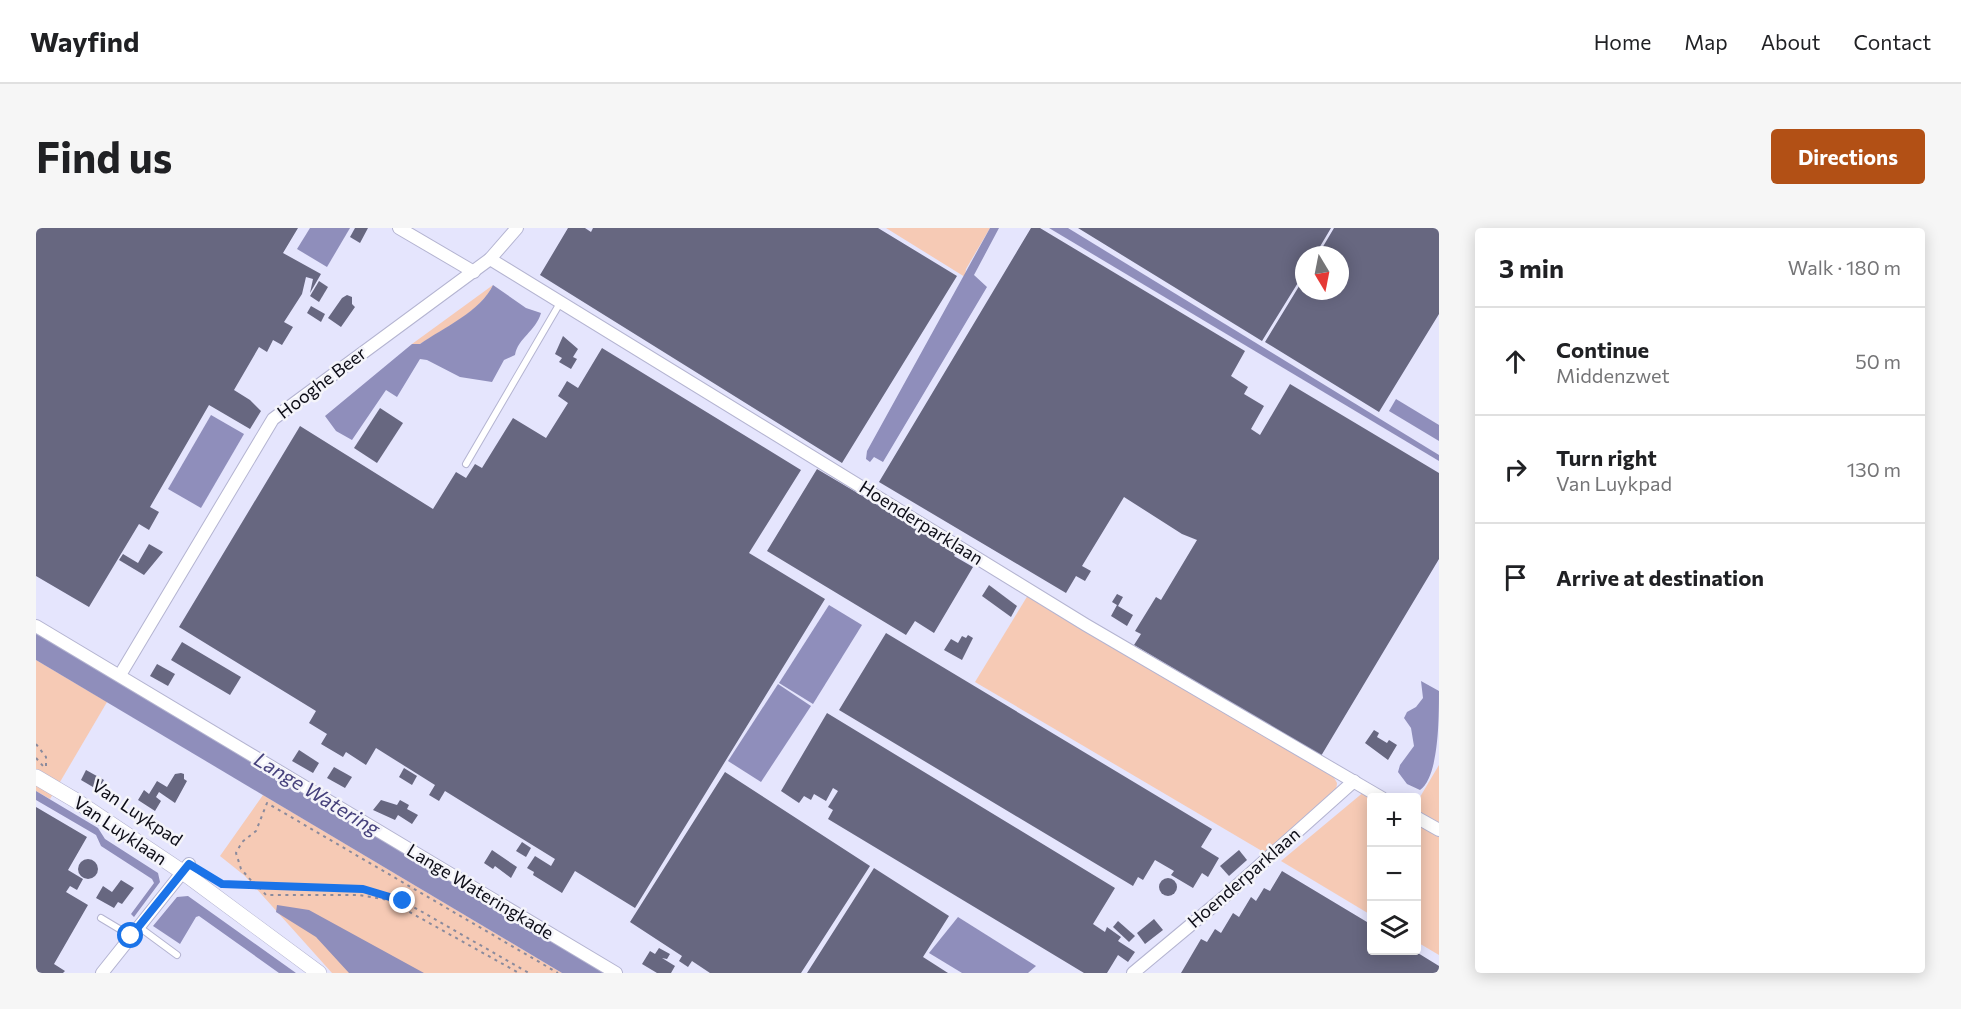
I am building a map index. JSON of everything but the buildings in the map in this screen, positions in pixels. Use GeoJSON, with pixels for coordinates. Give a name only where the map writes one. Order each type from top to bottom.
{"type":"FeatureCollection","features":[{"type":"Feature","properties":{"kind":"street"},"geometry":{"type":"LineString","coordinates":[[399,228],[474,272]]}},
{"type":"Feature","properties":{"kind":"street","name":"Hooghe Beer"},"geometry":{"type":"LineString","coordinates":[[120,675],[273,419],[474,272],[490,259],[517,228]]}},
{"type":"Feature","properties":{"kind":"street","name":"Hoenderparklaan"},"geometry":{"type":"LineString","coordinates":[[490,259],[1086,625],[1374,793]]}},
{"type":"Feature","properties":{"kind":"street","name":"Lange Wateringkade"},"geometry":{"type":"LineString","coordinates":[[36,626],[616,973]]}},
{"type":"Feature","properties":{"kind":"street","name":"Van Luyklaan"},"geometry":{"type":"LineString","coordinates":[[41,772],[75,800],[187,869],[319,973]]}},
{"type":"Feature","properties":{"kind":"street","name":"Hoenderparklaan"},"geometry":{"type":"LineString","coordinates":[[1133,973],[1354,781]]}},
{"type":"Feature","properties":{"kind":"street"},"geometry":{"type":"LineString","coordinates":[[1421,820],[1439,830]]}},
{"type":"Feature","properties":{"kind":"street"},"geometry":{"type":"LineString","coordinates":[[102,973],[187,869]]}},
{"type":"Feature","properties":{"kind":"lane"},"geometry":{"type":"LineString","coordinates":[[466,464],[561,302]]}},
{"type":"Feature","properties":{"kind":"lane"},"geometry":{"type":"LineString","coordinates":[[101,918],[135,931],[177,955]]}},
{"type":"Feature","properties":{"kind":"path"},"geometry":{"type":"LineString","coordinates":[[36,744],[45,757],[41,772]]}},
{"type":"Feature","properties":{"kind":"path"},"geometry":{"type":"LineString","coordinates":[[36,758],[41,772]]}},
{"type":"Feature","properties":{"kind":"path"},"geometry":{"type":"LineString","coordinates":[[519,973],[388,900],[359,895],[266,895],[241,869],[236,853],[242,842],[256,831],[267,803],[558,973]]}},
{"type":"Feature","properties":{"kind":"path"},"geometry":{"type":"LineString","coordinates":[[214,880],[222,884],[258,887],[363,889],[383,893],[403,901],[529,973]]}},
{"type":"Feature","properties":{"kind":"shaded area"},"geometry":{"type":"Polygon","coordinates":[[[886,228],[990,228],[966,269],[965,277],[886,228]]]}},
{"type":"Feature","properties":{"kind":"shaded area"},"geometry":{"type":"Polygon","coordinates":[[[493,285],[480,303],[461,319],[420,344],[412,344],[493,285]]]}},
{"type":"Feature","properties":{"kind":"shaded area"},"geometry":{"type":"Polygon","coordinates":[[[1028,595],[1333,776],[1337,783],[1336,791],[1267,854],[975,682],[1028,595]]]}},
{"type":"Feature","properties":{"kind":"shaded area"},"geometry":{"type":"Polygon","coordinates":[[[36,660],[107,702],[50,799],[36,791],[36,660]]]}},
{"type":"Feature","properties":{"kind":"shaded area"},"geometry":{"type":"Polygon","coordinates":[[[1439,765],[1439,823],[1421,812],[1421,795],[1439,765]]]}},
{"type":"Feature","properties":{"kind":"shaded area"},"geometry":{"type":"Polygon","coordinates":[[[1365,791],[1367,793],[1367,913],[1281,861],[1365,791]]]}},
{"type":"Feature","properties":{"kind":"shaded area"},"geometry":{"type":"Polygon","coordinates":[[[263,795],[562,973],[332,973],[245,876],[220,856],[263,795]]]}},
{"type":"Feature","properties":{"kind":"shaded area"},"geometry":{"type":"Polygon","coordinates":[[[1421,823],[1439,834],[1439,955],[1421,944],[1421,823]]]}},
{"type":"Feature","properties":{"kind":"water"},"geometry":{"type":"Polygon","coordinates":[[[310,228],[350,228],[327,267],[297,249],[310,228]]]}},
{"type":"Feature","properties":{"kind":"water"},"geometry":{"type":"Polygon","coordinates":[[[990,228],[999,228],[974,275],[987,287],[883,462],[874,457],[870,462],[866,459],[867,451],[990,228]]]}},
{"type":"Feature","properties":{"kind":"water"},"geometry":{"type":"Polygon","coordinates":[[[1049,228],[1068,228],[1439,455],[1439,461],[1049,228]]]}},
{"type":"Feature","properties":{"kind":"water"},"geometry":{"type":"Polygon","coordinates":[[[493,285],[526,308],[541,313],[515,355],[504,360],[492,382],[460,377],[427,360],[420,359],[397,397],[386,390],[352,440],[336,431],[325,416],[412,344],[420,344],[471,311],[493,285]]]}},
{"type":"Feature","properties":{"kind":"water"},"geometry":{"type":"Polygon","coordinates":[[[1396,399],[1439,425],[1439,441],[1389,411],[1396,399]]]}},
{"type":"Feature","properties":{"kind":"water"},"geometry":{"type":"Polygon","coordinates":[[[211,415],[244,434],[201,508],[168,489],[211,415]]]}},
{"type":"Feature","properties":{"kind":"water"},"geometry":{"type":"Polygon","coordinates":[[[829,605],[862,625],[813,704],[779,683],[829,605]]]}},
{"type":"Feature","properties":{"kind":"water"},"geometry":{"type":"Polygon","coordinates":[[[36,632],[606,973],[562,973],[36,660],[36,632]]]}},
{"type":"Feature","properties":{"kind":"water"},"geometry":{"type":"Polygon","coordinates":[[[1421,681],[1439,691],[1439,702],[1434,760],[1431,773],[1420,790],[1407,784],[1398,772],[1400,765],[1414,746],[1411,728],[1404,718],[1407,712],[1416,707],[1423,698],[1421,681]]]}},
{"type":"Feature","properties":{"kind":"water"},"geometry":{"type":"Polygon","coordinates":[[[778,684],[811,706],[761,782],[728,761],[778,684]]]}},
{"type":"Feature","properties":{"kind":"water"},"geometry":{"type":"Polygon","coordinates":[[[36,791],[98,828],[105,839],[158,873],[160,882],[134,917],[131,914],[154,883],[152,879],[101,846],[96,835],[36,800],[36,791]]]}},
{"type":"Feature","properties":{"kind":"water"},"geometry":{"type":"Polygon","coordinates":[[[188,896],[296,973],[279,973],[199,916],[196,917],[180,944],[153,926],[177,897],[188,896]]]}},
{"type":"Feature","properties":{"kind":"water"},"geometry":{"type":"Polygon","coordinates":[[[277,905],[309,910],[424,973],[349,973],[316,937],[276,912],[277,905]]]}},
{"type":"Feature","properties":{"kind":"water"},"geometry":{"type":"Polygon","coordinates":[[[958,917],[1036,966],[1028,973],[962,973],[929,953],[958,917]]]}},
{"type":"Feature","properties":{"kind":"route"},"geometry":{"type":"LineString","coordinates":[[131,936],[189,864],[222,884],[363,889],[383,893],[403,901]]}},
{"type":"Feature","properties":{"kind":"water label","name":"Lange Watering"},"geometry":{"type":"Point","coordinates":[317,794]}}]}
